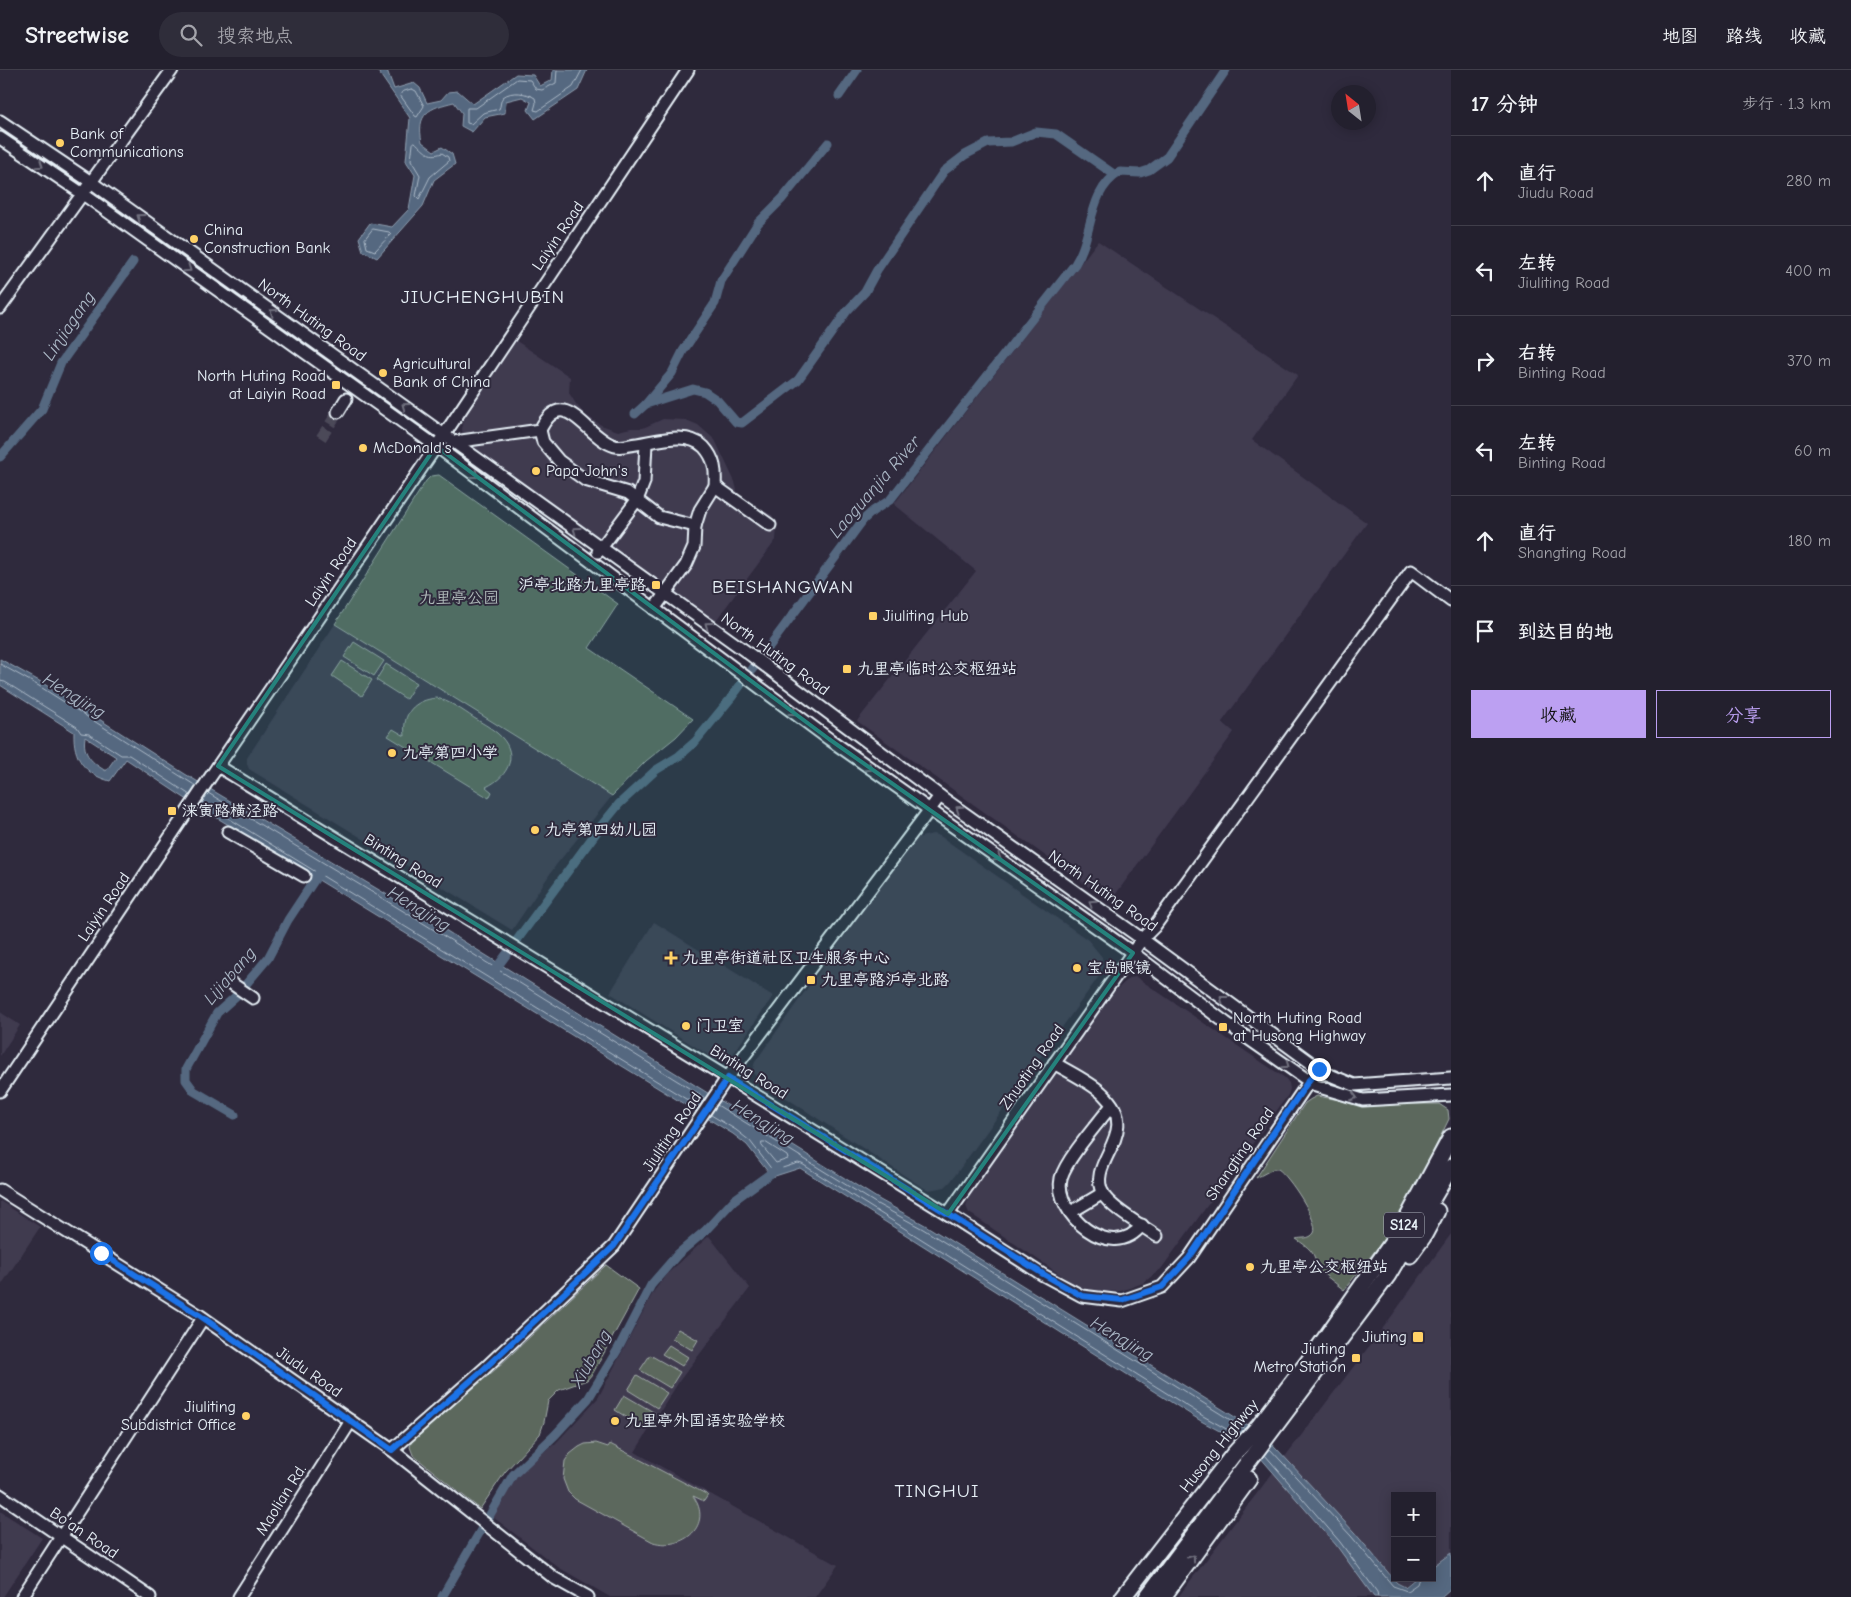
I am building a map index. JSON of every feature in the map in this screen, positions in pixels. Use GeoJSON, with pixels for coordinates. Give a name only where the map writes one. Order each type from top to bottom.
{"type":"FeatureCollection","features":[{"type":"Feature","properties":{"kind":"main road","name":"Husong Highway"},"geometry":{"type":"LineString","coordinates":[[1123,1597],[1317,1350],[1401,1230],[1451,1137]]}},
{"type":"Feature","properties":{"kind":"main road"},"geometry":{"type":"LineString","coordinates":[[1134,1597],[1383,1267],[1451,1148]]}},
{"type":"Feature","properties":{"kind":"main road"},"geometry":{"type":"LineString","coordinates":[[1148,1597],[1388,1275],[1451,1167]]}},
{"type":"Feature","properties":{"kind":"main road","name":"S124"},"geometry":{"type":"LineString","coordinates":[[1163,1597],[1339,1359],[1423,1237],[1451,1186]]}},
{"type":"Feature","properties":{"kind":"street"},"geometry":{"type":"LineString","coordinates":[[0,308],[172,70]]}},
{"type":"Feature","properties":{"kind":"street","name":"Laiyin Road"},"geometry":{"type":"LineString","coordinates":[[0,1091],[207,782],[436,446],[449,438],[688,70]]}},
{"type":"Feature","properties":{"kind":"street","name":"North Huting Road"},"geometry":{"type":"LineString","coordinates":[[0,121],[91,182],[449,438],[770,670],[940,796],[1142,939],[1325,1073],[1354,1084],[1451,1078]]}},
{"type":"Feature","properties":{"kind":"street","name":"North Huting Road"},"geometry":{"type":"LineString","coordinates":[[0,138],[83,194],[436,446],[734,669],[929,810],[1133,952],[1226,1023],[1316,1086],[1363,1100],[1451,1095]]}},
{"type":"Feature","properties":{"kind":"street"},"geometry":{"type":"LineString","coordinates":[[338,412],[346,400]]}},
{"type":"Feature","properties":{"kind":"street"},"geometry":{"type":"LineString","coordinates":[[654,609],[686,565],[694,547],[695,526],[700,510],[715,486],[716,470],[710,454],[699,442],[686,438],[664,439],[646,444],[616,447],[597,436],[572,414],[563,410],[554,412],[545,420],[540,430],[543,442],[565,466],[585,480],[628,493],[659,517],[695,526]]}},
{"type":"Feature","properties":{"kind":"street"},"geometry":{"type":"LineString","coordinates":[[449,438],[540,430]]}},
{"type":"Feature","properties":{"kind":"street"},"geometry":{"type":"LineString","coordinates":[[591,562],[636,500],[644,482],[646,444]]}},
{"type":"Feature","properties":{"kind":"street"},"geometry":{"type":"LineString","coordinates":[[715,486],[770,525]]}},
{"type":"Feature","properties":{"kind":"street","name":"Zhuoting Road"},"geometry":{"type":"LineString","coordinates":[[948,1214],[1142,939],[1154,927],[1412,571],[1451,601]]}},
{"type":"Feature","properties":{"kind":"street","name":"Binting Road"},"geometry":{"type":"LineString","coordinates":[[218,766],[728,1078],[1043,1274],[1082,1296],[1122,1300],[1154,1290],[1162,1287],[1189,1258]]}},
{"type":"Feature","properties":{"kind":"street","name":"Jiuliting Road"},"geometry":{"type":"LineString","coordinates":[[392,1450],[484,1369],[614,1246],[728,1078],[940,796]]}},
{"type":"Feature","properties":{"kind":"street"},"geometry":{"type":"LineString","coordinates":[[228,832],[304,876]]}},
{"type":"Feature","properties":{"kind":"street"},"geometry":{"type":"LineString","coordinates":[[231,982],[253,998]]}},
{"type":"Feature","properties":{"kind":"street"},"geometry":{"type":"LineString","coordinates":[[1054,1063],[1103,1094],[1112,1105],[1118,1118],[1118,1134],[1101,1170],[1099,1182],[1103,1193],[1110,1203],[1158,1236]]}},
{"type":"Feature","properties":{"kind":"street","name":"Shangting Road"},"geometry":{"type":"LineString","coordinates":[[1189,1258],[1309,1080],[1319,1069]]}},
{"type":"Feature","properties":{"kind":"street"},"geometry":{"type":"LineString","coordinates":[[1112,1105],[1066,1165],[1061,1179],[1061,1191],[1064,1202],[1070,1212],[1087,1229],[1101,1238],[1113,1241],[1127,1238],[1142,1225]]}},
{"type":"Feature","properties":{"kind":"street","name":"Jiudu Road"},"geometry":{"type":"LineString","coordinates":[[0,1190],[203,1318],[392,1450],[554,1578],[588,1597]]}},
{"type":"Feature","properties":{"kind":"street"},"geometry":{"type":"LineString","coordinates":[[1070,1212],[1103,1193]]}},
{"type":"Feature","properties":{"kind":"street"},"geometry":{"type":"LineString","coordinates":[[22,1597],[203,1318]]}},
{"type":"Feature","properties":{"kind":"street","name":"Maolian Rd."},"geometry":{"type":"LineString","coordinates":[[239,1597],[350,1421]]}},
{"type":"Feature","properties":{"kind":"street","name":"Bo'an Road"},"geometry":{"type":"LineString","coordinates":[[0,1495],[150,1597]]}},
{"type":"Feature","properties":{"kind":"highlighted area"},"geometry":{"type":"Polygon","coordinates":[[[436,446],[829,739],[1133,953],[948,1214],[218,766],[436,446]]]}},
{"type":"Feature","properties":{"kind":"shaded area"},"geometry":{"type":"Polygon","coordinates":[[[1098,241],[1298,375],[1252,440],[1367,523],[1222,722],[1234,732],[1110,902],[857,721],[976,571],[894,504],[1098,241]]]}},
{"type":"Feature","properties":{"kind":"shaded area"},"geometry":{"type":"Polygon","coordinates":[[[515,340],[570,377],[569,393],[576,404],[585,415],[601,425],[618,431],[643,428],[663,419],[686,420],[698,425],[715,440],[735,482],[739,499],[772,515],[777,527],[776,540],[714,623],[466,443],[462,429],[465,416],[515,340]]]}},
{"type":"Feature","properties":{"kind":"shaded area","name":"九亭第四小学"},"geometry":{"type":"Polygon","coordinates":[[[335,624],[612,796],[556,865],[512,930],[249,769],[247,758],[335,624]]]}},
{"type":"Feature","properties":{"kind":"shaded area"},"geometry":{"type":"Polygon","coordinates":[[[933,834],[940,836],[1088,940],[1102,957],[1103,968],[1097,979],[951,1181],[945,1187],[929,1190],[759,1080],[753,1073],[753,1068],[755,1062],[910,843],[917,838],[933,834]]]}},
{"type":"Feature","properties":{"kind":"shaded area","name":"九里亭街道社区卫生服务中心"},"geometry":{"type":"Polygon","coordinates":[[[654,922],[773,996],[731,1057],[725,1060],[713,1058],[610,993],[654,922]]]}},
{"type":"Feature","properties":{"kind":"shaded area"},"geometry":{"type":"Polygon","coordinates":[[[1136,977],[1285,1078],[1289,1083],[1290,1089],[1288,1095],[1161,1269],[1143,1283],[1121,1291],[1099,1292],[1077,1286],[969,1213],[966,1206],[969,1197],[1082,1021],[1125,982],[1130,978],[1136,977]]]}},
{"type":"Feature","properties":{"kind":"shaded area"},"geometry":{"type":"Polygon","coordinates":[[[0,1012],[20,1025],[0,1056],[0,1012]]]}},
{"type":"Feature","properties":{"kind":"shaded area"},"geometry":{"type":"Polygon","coordinates":[[[0,1201],[40,1227],[0,1287],[0,1201]]]}},
{"type":"Feature","properties":{"kind":"shaded area"},"geometry":{"type":"Polygon","coordinates":[[[1451,1234],[1451,1553],[1436,1564],[1436,1492],[1391,1492],[1391,1582],[1411,1582],[1391,1597],[1178,1597],[1386,1324],[1451,1234]]]}},
{"type":"Feature","properties":{"kind":"shaded area","name":"九里亭外国语实验学校"},"geometry":{"type":"Polygon","coordinates":[[[709,1236],[750,1288],[680,1380],[635,1452],[838,1565],[815,1597],[610,1597],[558,1567],[493,1517],[517,1476],[532,1460],[555,1444],[598,1398],[654,1291],[667,1274],[709,1236]]]}},
{"type":"Feature","properties":{"kind":"shaded area"},"geometry":{"type":"Polygon","coordinates":[[[0,1511],[42,1538],[3,1597],[0,1597],[0,1511]]]}},
{"type":"Feature","properties":{"kind":"green space","name":"九里亭公园"},"geometry":{"type":"Polygon","coordinates":[[[439,475],[618,604],[589,648],[693,719],[676,737],[646,761],[612,796],[335,624],[426,481],[431,476],[439,475]]]}},
{"type":"Feature","properties":{"kind":"green space"},"geometry":{"type":"Polygon","coordinates":[[[354,642],[384,661],[374,676],[344,657],[354,642]]]}},
{"type":"Feature","properties":{"kind":"green space"},"geometry":{"type":"Polygon","coordinates":[[[342,661],[372,680],[362,696],[332,676],[342,661]]]}},
{"type":"Feature","properties":{"kind":"green space"},"geometry":{"type":"Polygon","coordinates":[[[386,664],[416,683],[406,699],[376,680],[386,664]]]}},
{"type":"Feature","properties":{"kind":"green space"},"geometry":{"type":"Polygon","coordinates":[[[437,698],[456,706],[492,729],[504,740],[510,756],[509,763],[501,777],[486,787],[492,792],[489,798],[388,736],[393,729],[405,736],[406,721],[411,709],[429,699],[437,698]]]}},
{"type":"Feature","properties":{"kind":"green space"},"geometry":{"type":"Polygon","coordinates":[[[1317,1096],[1362,1104],[1439,1104],[1448,1110],[1449,1119],[1407,1205],[1389,1233],[1344,1290],[1316,1268],[1313,1254],[1296,1239],[1310,1237],[1314,1233],[1315,1227],[1308,1209],[1289,1180],[1278,1169],[1273,1169],[1256,1178],[1305,1103],[1317,1096]]]}},
{"type":"Feature","properties":{"kind":"green space"},"geometry":{"type":"Polygon","coordinates":[[[606,1265],[639,1289],[593,1373],[587,1380],[559,1390],[548,1401],[540,1434],[505,1472],[480,1509],[413,1455],[410,1447],[412,1440],[496,1369],[606,1265]]]}},
{"type":"Feature","properties":{"kind":"green space"},"geometry":{"type":"Polygon","coordinates":[[[678,1329],[698,1340],[692,1350],[672,1338],[678,1329]]]}},
{"type":"Feature","properties":{"kind":"green space"},"geometry":{"type":"Polygon","coordinates":[[[669,1345],[688,1357],[682,1366],[662,1354],[669,1345]]]}},
{"type":"Feature","properties":{"kind":"green space"},"geometry":{"type":"Polygon","coordinates":[[[650,1355],[680,1372],[670,1388],[640,1370],[650,1355]]]}},
{"type":"Feature","properties":{"kind":"green space"},"geometry":{"type":"Polygon","coordinates":[[[637,1375],[667,1393],[657,1408],[628,1390],[637,1375]]]}},
{"type":"Feature","properties":{"kind":"green space"},"geometry":{"type":"Polygon","coordinates":[[[624,1395],[655,1413],[645,1429],[615,1410],[624,1395]]]}},
{"type":"Feature","properties":{"kind":"green space"},"geometry":{"type":"Polygon","coordinates":[[[596,1443],[608,1447],[610,1444],[708,1495],[704,1501],[693,1496],[699,1507],[700,1517],[692,1533],[675,1543],[653,1542],[575,1499],[568,1492],[563,1479],[565,1461],[579,1447],[585,1444],[596,1443]]]}},
{"type":"Feature","properties":{"kind":"water"},"geometry":{"type":"Polygon","coordinates":[[[377,70],[387,70],[394,89],[414,83],[420,88],[427,103],[441,100],[448,92],[458,91],[473,104],[516,74],[533,75],[540,86],[552,80],[553,70],[587,70],[578,90],[535,119],[528,110],[531,102],[522,97],[506,101],[505,113],[485,117],[472,132],[461,126],[462,113],[454,102],[426,113],[421,124],[422,142],[434,151],[442,147],[452,154],[455,164],[434,180],[423,206],[377,258],[363,251],[359,238],[370,223],[392,227],[409,209],[415,175],[406,161],[410,118],[377,70]]]}},
{"type":"Feature","properties":{"kind":"water"},"geometry":{"type":"Polygon","coordinates":[[[0,659],[41,682],[185,774],[421,915],[880,1200],[925,1225],[1264,1435],[1354,1532],[1391,1576],[1391,1582],[1396,1582],[1405,1587],[1411,1582],[1436,1582],[1436,1564],[1451,1553],[1451,1588],[1441,1597],[1374,1597],[1336,1545],[1253,1449],[1201,1421],[800,1168],[772,1177],[747,1145],[733,1134],[183,797],[126,759],[110,781],[93,774],[82,764],[78,757],[74,732],[0,685],[0,659]],[[85,737],[85,748],[89,757],[106,771],[116,757],[85,737]]]}},
{"type":"Feature","properties":{"kind":"waterway"},"geometry":{"type":"LineString","coordinates":[[839,96],[857,70]]}},
{"type":"Feature","properties":{"kind":"waterway","name":"Laoguanjia River"},"geometry":{"type":"LineString","coordinates":[[492,974],[619,804],[656,770],[679,756],[695,742],[731,698],[863,520],[890,500],[1075,264],[1081,253],[1096,202],[1109,180],[1120,172],[1140,173],[1149,170],[1167,157],[1226,70]]}},
{"type":"Feature","properties":{"kind":"waterway"},"geometry":{"type":"LineString","coordinates":[[646,404],[693,389],[705,392],[717,400],[736,422],[742,423],[798,380],[847,311],[865,292],[877,270],[944,171],[965,155],[988,143],[1011,142],[1036,132],[1056,134],[1115,175]]}},
{"type":"Feature","properties":{"kind":"waterway"},"geometry":{"type":"LineString","coordinates":[[635,414],[672,373],[683,351],[715,303],[721,281],[758,223],[782,199],[828,143]]}},
{"type":"Feature","properties":{"kind":"waterway","name":"Linjiagang"},"geometry":{"type":"LineString","coordinates":[[0,457],[42,409],[61,363],[133,262]]}},
{"type":"Feature","properties":{"kind":"waterway","name":"Lijiabang"},"geometry":{"type":"LineString","coordinates":[[235,1115],[194,1091],[186,1080],[186,1069],[217,1013],[236,996],[268,958],[288,920],[321,870]]}},
{"type":"Feature","properties":{"kind":"waterway","name":"Xiubang"},"geometry":{"type":"LineString","coordinates":[[442,1597],[513,1475],[555,1435],[588,1399],[618,1349],[651,1285],[678,1254],[705,1231],[734,1200],[778,1168]]}},
{"type":"Feature","properties":{"kind":"tunnel"},"geometry":{"type":"LineString","coordinates":[[321,438],[338,412]]}},
{"type":"Feature","properties":{"kind":"place","name":"Bank of Communications"},"geometry":{"type":"Point","coordinates":[60,143]}},
{"type":"Feature","properties":{"kind":"place","name":"China Construction Bank"},"geometry":{"type":"Point","coordinates":[194,239]}},
{"type":"Feature","properties":{"kind":"place","name":"Agricultural Bank of China"},"geometry":{"type":"Point","coordinates":[383,373]}},
{"type":"Feature","properties":{"kind":"place","name":"North Huting Road at Laiyin Road"},"geometry":{"type":"Point","coordinates":[336,385]}},
{"type":"Feature","properties":{"kind":"place","name":"McDonald's"},"geometry":{"type":"Point","coordinates":[363,448]}},
{"type":"Feature","properties":{"kind":"place","name":"Papa John's"},"geometry":{"type":"Point","coordinates":[536,471]}},
{"type":"Feature","properties":{"kind":"place","name":"沪亭北路九里亭路"},"geometry":{"type":"Point","coordinates":[656,585]}},
{"type":"Feature","properties":{"kind":"place","name":"Jiuliting Hub"},"geometry":{"type":"Point","coordinates":[873,616]}},
{"type":"Feature","properties":{"kind":"place","name":"九里亭临时公交枢纽站"},"geometry":{"type":"Point","coordinates":[847,669]}},
{"type":"Feature","properties":{"kind":"place","name":"九亭第四小学"},"geometry":{"type":"Point","coordinates":[392,753]}},
{"type":"Feature","properties":{"kind":"place","name":"涞寅路横泾路"},"geometry":{"type":"Point","coordinates":[172,811]}},
{"type":"Feature","properties":{"kind":"place","name":"九亭第四幼儿园"},"geometry":{"type":"Point","coordinates":[535,830]}},
{"type":"Feature","properties":{"kind":"place","name":"九里亭街道社区卫生服务中心"},"geometry":{"type":"Point","coordinates":[671,958]}},
{"type":"Feature","properties":{"kind":"place","name":"宝岛眼镜"},"geometry":{"type":"Point","coordinates":[1077,968]}},
{"type":"Feature","properties":{"kind":"place","name":"九里亭路沪亭北路"},"geometry":{"type":"Point","coordinates":[811,980]}},
{"type":"Feature","properties":{"kind":"place","name":"门卫室"},"geometry":{"type":"Point","coordinates":[686,1026]}},
{"type":"Feature","properties":{"kind":"place","name":"North Huting Road at Husong Highway"},"geometry":{"type":"Point","coordinates":[1223,1027]}},
{"type":"Feature","properties":{"kind":"place","name":"九里亭公交枢纽站"},"geometry":{"type":"Point","coordinates":[1250,1267]}},
{"type":"Feature","properties":{"kind":"place","name":"Jiuting"},"geometry":{"type":"Point","coordinates":[1418,1337]}},
{"type":"Feature","properties":{"kind":"place","name":"Jiuting Metro Station"},"geometry":{"type":"Point","coordinates":[1356,1358]}},
{"type":"Feature","properties":{"kind":"place","name":"Jiuliting Subdistrict Office"},"geometry":{"type":"Point","coordinates":[246,1416]}},
{"type":"Feature","properties":{"kind":"place","name":"九里亭外国语实验学校"},"geometry":{"type":"Point","coordinates":[615,1421]}},
{"type":"Feature","properties":{"kind":"district","name":"JIUCHENGHUBIN"},"geometry":{"type":"Point","coordinates":[483,297]}},
{"type":"Feature","properties":{"kind":"district","name":"BEISHANGWAN"},"geometry":{"type":"Point","coordinates":[783,587]}},
{"type":"Feature","properties":{"kind":"district","name":"TINGHUI"},"geometry":{"type":"Point","coordinates":[937,1491]}},
{"type":"Feature","properties":{"kind":"route"},"geometry":{"type":"LineString","coordinates":[[101,1253],[199,1315],[392,1450],[484,1369],[614,1246],[728,1078],[1043,1274],[1082,1296],[1122,1300],[1162,1287],[1189,1258],[1309,1080],[1319,1069]]}},
{"type":"Feature","properties":{"kind":"water label","name":"Hengjing"},"geometry":{"type":"Point","coordinates":[74,696]}},
{"type":"Feature","properties":{"kind":"water label","name":"Hengjing"},"geometry":{"type":"Point","coordinates":[419,909]}},
{"type":"Feature","properties":{"kind":"water label","name":"Hengjing"},"geometry":{"type":"Point","coordinates":[763,1122]}},
{"type":"Feature","properties":{"kind":"water label","name":"Hengjing"},"geometry":{"type":"Point","coordinates":[1122,1339]}}]}
